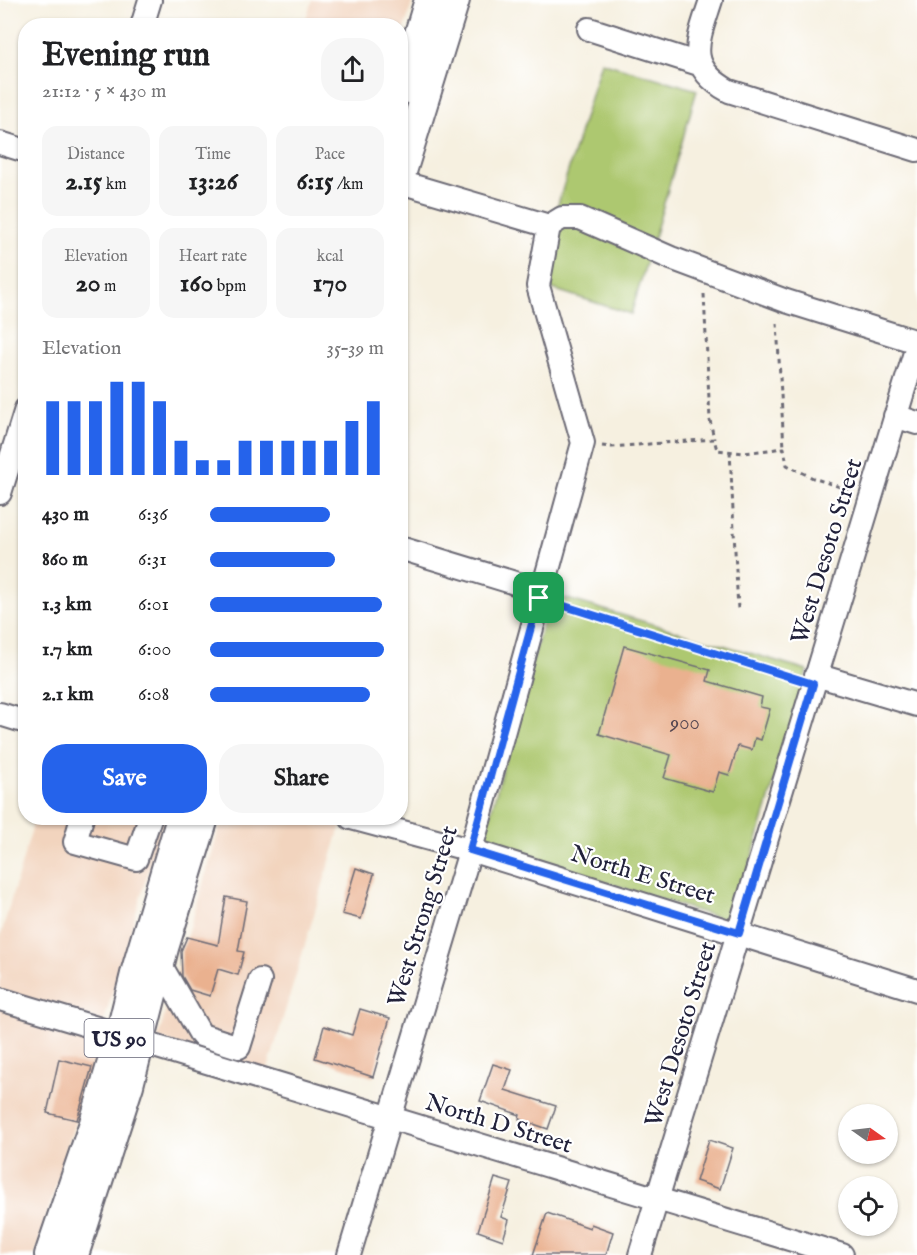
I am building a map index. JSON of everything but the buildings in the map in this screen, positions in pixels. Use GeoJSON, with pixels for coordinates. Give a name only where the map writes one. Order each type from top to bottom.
{"type":"FeatureCollection","features":[{"type":"Feature","properties":{"kind":"main road"},"geometry":{"type":"LineString","coordinates":[[408,69],[429,0]]}},
{"type":"Feature","properties":{"kind":"main road"},"geometry":{"type":"LineString","coordinates":[[408,154],[455,0]]}},
{"type":"Feature","properties":{"kind":"main road"},"geometry":{"type":"LineString","coordinates":[[408,114],[420,66],[416,43]]}},
{"type":"Feature","properties":{"kind":"main road","name":"US 90"},"geometry":{"type":"LineString","coordinates":[[75,1255],[131,1038],[136,970],[179,825]]}},
{"type":"Feature","properties":{"kind":"main road","name":"US 90"},"geometry":{"type":"LineString","coordinates":[[49,1255],[94,1123],[160,964],[202,825]]}},
{"type":"Feature","properties":{"kind":"street"},"geometry":{"type":"LineString","coordinates":[[144,18],[150,0]]}},
{"type":"Feature","properties":{"kind":"street"},"geometry":{"type":"LineString","coordinates":[[699,64],[698,44],[711,0]]}},
{"type":"Feature","properties":{"kind":"street"},"geometry":{"type":"LineString","coordinates":[[589,29],[699,64],[716,84],[729,91],[917,150]]}},
{"type":"Feature","properties":{"kind":"street"},"geometry":{"type":"LineString","coordinates":[[0,143],[18,149]]}},
{"type":"Feature","properties":{"kind":"street"},"geometry":{"type":"LineString","coordinates":[[408,182],[549,226]]}},
{"type":"Feature","properties":{"kind":"street"},"geometry":{"type":"LineString","coordinates":[[583,443],[538,286],[549,226],[562,218],[580,218],[671,258],[786,301],[917,344]]}},
{"type":"Feature","properties":{"kind":"street","name":"West Desoto Street"},"geometry":{"type":"LineString","coordinates":[[640,1255],[917,344]]}},
{"type":"Feature","properties":{"kind":"street"},"geometry":{"type":"LineString","coordinates":[[895,416],[917,423]]}},
{"type":"Feature","properties":{"kind":"street"},"geometry":{"type":"LineString","coordinates":[[0,493],[15,431]]}},
{"type":"Feature","properties":{"kind":"street","name":"West Strong Street"},"geometry":{"type":"LineString","coordinates":[[349,1255],[470,850],[583,443]]}},
{"type":"Feature","properties":{"kind":"street"},"geometry":{"type":"LineString","coordinates":[[408,551],[540,595]]}},
{"type":"Feature","properties":{"kind":"street"},"geometry":{"type":"LineString","coordinates":[[815,679],[917,705]]}},
{"type":"Feature","properties":{"kind":"street"},"geometry":{"type":"LineString","coordinates":[[0,714],[18,720]]}},
{"type":"Feature","properties":{"kind":"street"},"geometry":{"type":"LineString","coordinates":[[80,825],[75,842],[136,859],[148,825]]}},
{"type":"Feature","properties":{"kind":"street","name":"North E Street"},"geometry":{"type":"LineString","coordinates":[[377,825],[470,850],[917,990]]}},
{"type":"Feature","properties":{"kind":"street"},"geometry":{"type":"LineString","coordinates":[[160,964],[201,1035],[239,1047],[261,980]]}},
{"type":"Feature","properties":{"kind":"street","name":"North D Street"},"geometry":{"type":"LineString","coordinates":[[0,999],[842,1255]]}},
{"type":"Feature","properties":{"kind":"street"},"geometry":{"type":"LineString","coordinates":[[211,1063],[218,1040]]}},
{"type":"Feature","properties":{"kind":"path"},"geometry":{"type":"LineString","coordinates":[[704,294],[711,420],[717,450],[744,453],[784,448]]}},
{"type":"Feature","properties":{"kind":"path"},"geometry":{"type":"LineString","coordinates":[[777,323],[787,465],[813,478],[852,491]]}},
{"type":"Feature","properties":{"kind":"path"},"geometry":{"type":"LineString","coordinates":[[583,443],[611,447],[714,439]]}},
{"type":"Feature","properties":{"kind":"path"},"geometry":{"type":"LineString","coordinates":[[730,451],[738,610]]}},
{"type":"Feature","properties":{"kind":"path"},"geometry":{"type":"LineString","coordinates":[[540,595],[815,679]]}},
{"type":"Feature","properties":{"kind":"shaded area"},"geometry":{"type":"Polygon","coordinates":[[[312,0],[413,0],[407,18],[306,18],[312,0]]]}},
{"type":"Feature","properties":{"kind":"shaded area"},"geometry":{"type":"Polygon","coordinates":[[[33,825],[162,825],[104,1021],[0,990],[0,938],[33,825]]]}},
{"type":"Feature","properties":{"kind":"shaded area"},"geometry":{"type":"Polygon","coordinates":[[[220,825],[341,825],[267,1072],[158,1038],[220,825]]]}},
{"type":"Feature","properties":{"kind":"shaded area"},"geometry":{"type":"Polygon","coordinates":[[[0,1008],[100,1038],[35,1255],[0,1255],[0,1008]]]}},
{"type":"Feature","properties":{"kind":"green space"},"geometry":{"type":"Polygon","coordinates":[[[601,62],[697,90],[653,241],[556,211],[601,62]]]}},
{"type":"Feature","properties":{"kind":"green space"},"geometry":{"type":"Polygon","coordinates":[[[566,227],[578,227],[648,257],[631,314],[534,283],[549,234],[566,227]]]}},
{"type":"Feature","properties":{"kind":"green space"},"geometry":{"type":"Polygon","coordinates":[[[551,594],[807,670],[733,922],[482,844],[551,594]]]}},
{"type":"Feature","properties":{"kind":"route"},"geometry":{"type":"LineString","coordinates":[[539,598],[813,684],[739,933],[470,850],[539,598]]}}]}
